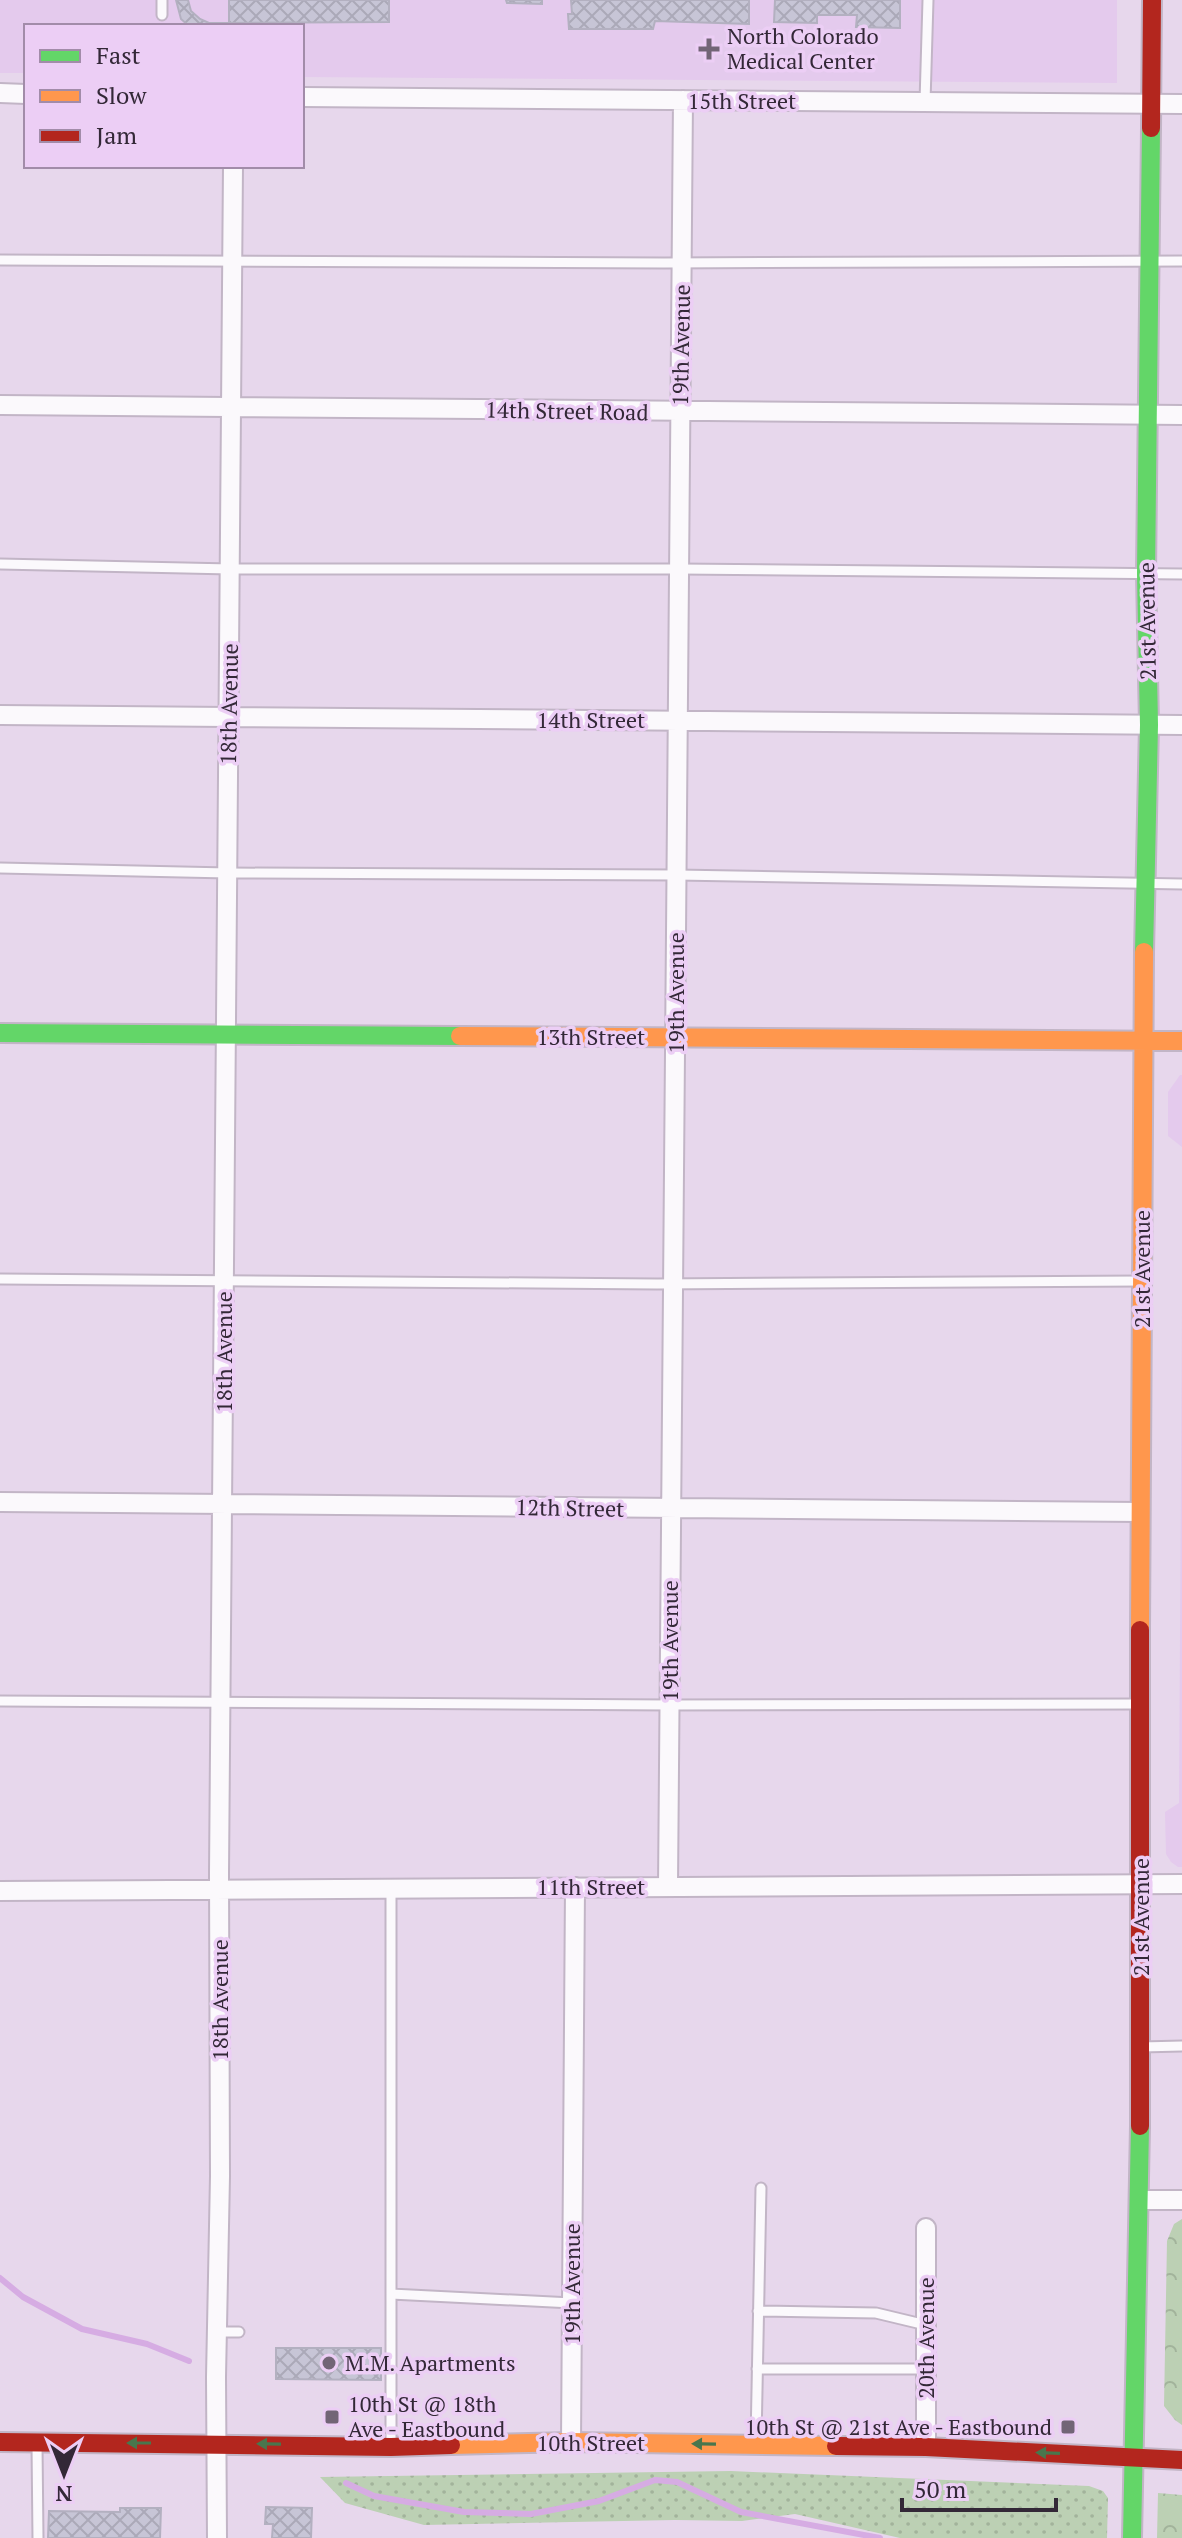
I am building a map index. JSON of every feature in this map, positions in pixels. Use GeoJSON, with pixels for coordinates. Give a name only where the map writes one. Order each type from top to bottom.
{"type":"FeatureCollection","features":[{"type":"Feature","properties":{"kind":"street","name":"21st Avenue"},"geometry":{"type":"LineString","coordinates":[[1132,2538],[1140,2200],[1140,1512],[1149,725],[1146,574],[1152,0]]}},
{"type":"Feature","properties":{"kind":"street"},"geometry":{"type":"LineString","coordinates":[[0,93],[24,94]]}},
{"type":"Feature","properties":{"kind":"street","name":"15th Street"},"geometry":{"type":"LineString","coordinates":[[304,97],[1182,104]]}},
{"type":"Feature","properties":{"kind":"street","name":"19th Avenue"},"geometry":{"type":"LineString","coordinates":[[668,1886],[683,100]]}},
{"type":"Feature","properties":{"kind":"street","name":"18th Avenue"},"geometry":{"type":"LineString","coordinates":[[217,2538],[233,168]]}},
{"type":"Feature","properties":{"kind":"street","name":"14th Street Road"},"geometry":{"type":"LineString","coordinates":[[0,405],[1182,415]]}},
{"type":"Feature","properties":{"kind":"street","name":"14th Street"},"geometry":{"type":"LineString","coordinates":[[0,715],[1182,725]]}},
{"type":"Feature","properties":{"kind":"street","name":"13th Street"},"geometry":{"type":"LineString","coordinates":[[0,1033],[1182,1041]]}},
{"type":"Feature","properties":{"kind":"street","name":"12th Street"},"geometry":{"type":"LineString","coordinates":[[0,1502],[1140,1512]]}},
{"type":"Feature","properties":{"kind":"street","name":"11th Street"},"geometry":{"type":"LineString","coordinates":[[0,1891],[1182,1884]]}},
{"type":"Feature","properties":{"kind":"street","name":"19th Avenue"},"geometry":{"type":"LineString","coordinates":[[571,2442],[575,1887]]}},
{"type":"Feature","properties":{"kind":"street"},"geometry":{"type":"LineString","coordinates":[[1140,2200],[1182,2200]]}},
{"type":"Feature","properties":{"kind":"street","name":"20th Avenue"},"geometry":{"type":"LineString","coordinates":[[926,2228],[926,2447]]}},
{"type":"Feature","properties":{"kind":"street","name":"10th Street"},"geometry":{"type":"LineString","coordinates":[[0,2442],[391,2447],[571,2442],[926,2447],[1182,2460]]}},
{"type":"Feature","properties":{"kind":"lane"},"geometry":{"type":"LineString","coordinates":[[162,0],[162,15]]}},
{"type":"Feature","properties":{"kind":"lane"},"geometry":{"type":"LineString","coordinates":[[925,102],[928,0]]}},
{"type":"Feature","properties":{"kind":"lane"},"geometry":{"type":"LineString","coordinates":[[0,260],[682,263],[1182,261]]}},
{"type":"Feature","properties":{"kind":"lane"},"geometry":{"type":"LineString","coordinates":[[0,564],[231,569],[1182,574]]}},
{"type":"Feature","properties":{"kind":"lane"},"geometry":{"type":"LineString","coordinates":[[0,868],[1182,884]]}},
{"type":"Feature","properties":{"kind":"lane"},"geometry":{"type":"LineString","coordinates":[[0,1279],[673,1284],[1142,1281]]}},
{"type":"Feature","properties":{"kind":"lane"},"geometry":{"type":"LineString","coordinates":[[0,1701],[1141,1704]]}},
{"type":"Feature","properties":{"kind":"lane"},"geometry":{"type":"LineString","coordinates":[[391,1888],[391,2447]]}},
{"type":"Feature","properties":{"kind":"lane"},"geometry":{"type":"LineString","coordinates":[[1140,2047],[1182,2046]]}},
{"type":"Feature","properties":{"kind":"lane"},"geometry":{"type":"LineString","coordinates":[[756,2445],[761,2188]]}},
{"type":"Feature","properties":{"kind":"lane"},"geometry":{"type":"LineString","coordinates":[[391,2294],[572,2303]]}},
{"type":"Feature","properties":{"kind":"lane"},"geometry":{"type":"LineString","coordinates":[[758,2311],[876,2313],[926,2325]]}},
{"type":"Feature","properties":{"kind":"lane"},"geometry":{"type":"LineString","coordinates":[[217,2332],[239,2332]]}},
{"type":"Feature","properties":{"kind":"lane"},"geometry":{"type":"LineString","coordinates":[[757,2369],[926,2369]]}},
{"type":"Feature","properties":{"kind":"lane"},"geometry":{"type":"LineString","coordinates":[[36,2442],[38,2538]]}},
{"type":"Feature","properties":{"kind":"shaded area","name":"North Colorado Medical Center"},"geometry":{"type":"Polygon","coordinates":[[[0,0],[1117,0],[1117,83],[304,77],[304,24],[24,24],[24,73],[0,73],[0,0]]]}},
{"type":"Feature","properties":{"kind":"shaded area"},"geometry":{"type":"Polygon","coordinates":[[[1180,1075],[1182,1147],[1168,1136],[1168,1092],[1180,1075]]]}},
{"type":"Feature","properties":{"kind":"shaded area"},"geometry":{"type":"Polygon","coordinates":[[[1182,1298],[1182,1867],[1178,1867],[1166,1854],[1165,1812],[1179,1803],[1182,1298]]]}},
{"type":"Feature","properties":{"kind":"green space"},"geometry":{"type":"Polygon","coordinates":[[[1182,2219],[1182,2425],[1164,2406],[1167,2241],[1174,2224],[1182,2219]]]}},
{"type":"Feature","properties":{"kind":"green space"},"geometry":{"type":"Polygon","coordinates":[[[731,2471],[1089,2486],[1103,2491],[1108,2498],[1107,2538],[900,2538],[795,2514],[742,2521],[424,2525],[345,2503],[320,2477],[731,2471]]]}},
{"type":"Feature","properties":{"kind":"green space"},"geometry":{"type":"Polygon","coordinates":[[[1158,2493],[1182,2495],[1182,2538],[1157,2538],[1158,2493]]]}},
{"type":"Feature","properties":{"kind":"building"},"geometry":{"type":"Polygon","coordinates":[[[176,0],[188,0],[191,11],[209,23],[267,24],[187,24],[181,19],[176,0]]]}},
{"type":"Feature","properties":{"kind":"building"},"geometry":{"type":"Polygon","coordinates":[[[229,0],[389,0],[389,22],[229,23],[229,0]]]}},
{"type":"Feature","properties":{"kind":"building"},"geometry":{"type":"Polygon","coordinates":[[[506,0],[542,0],[542,4],[507,3],[506,0]]]}},
{"type":"Feature","properties":{"kind":"building"},"geometry":{"type":"Polygon","coordinates":[[[571,0],[749,0],[749,24],[655,21],[653,29],[569,29],[571,0]]]}},
{"type":"Feature","properties":{"kind":"building"},"geometry":{"type":"Polygon","coordinates":[[[775,0],[900,0],[900,28],[856,27],[857,15],[817,15],[817,23],[774,22],[775,0]]]}},
{"type":"Feature","properties":{"kind":"building","name":"M.M. Apartments"},"geometry":{"type":"Polygon","coordinates":[[[276,2348],[381,2348],[381,2380],[276,2379],[276,2348]]]}},
{"type":"Feature","properties":{"kind":"building"},"geometry":{"type":"Polygon","coordinates":[[[266,2507],[312,2508],[311,2538],[272,2538],[273,2524],[265,2524],[266,2507]]]}},
{"type":"Feature","properties":{"kind":"building"},"geometry":{"type":"Polygon","coordinates":[[[120,2508],[161,2508],[160,2538],[48,2538],[49,2511],[120,2512],[120,2508]]]}},
{"type":"Feature","properties":{"kind":"waterway"},"geometry":{"type":"LineString","coordinates":[[0,2278],[23,2297],[82,2329],[147,2344],[189,2361]]}},
{"type":"Feature","properties":{"kind":"waterway"},"geometry":{"type":"LineString","coordinates":[[346,2483],[374,2496],[464,2512],[531,2514],[599,2501],[655,2480],[677,2482],[741,2512],[880,2538]]}},
{"type":"Feature","properties":{"kind":"traffic: fast"},"geometry":{"type":"LineString","coordinates":[[1144,952],[1149,725],[1146,574],[1151,128]]}},
{"type":"Feature","properties":{"kind":"traffic: fast"},"geometry":{"type":"LineString","coordinates":[[0,1033],[460,1036]]}},
{"type":"Feature","properties":{"kind":"traffic: fast"},"geometry":{"type":"LineString","coordinates":[[1132,2538],[1140,2126]]}},
{"type":"Feature","properties":{"kind":"traffic: slow"},"geometry":{"type":"LineString","coordinates":[[1140,1630],[1144,952]]}},
{"type":"Feature","properties":{"kind":"traffic: slow"},"geometry":{"type":"LineString","coordinates":[[460,1036],[1182,1041]]}},
{"type":"Feature","properties":{"kind":"traffic: slow"},"geometry":{"type":"LineString","coordinates":[[451,2445],[571,2442],[836,2446]]}},
{"type":"Feature","properties":{"kind":"traffic: jam"},"geometry":{"type":"LineString","coordinates":[[1151,128],[1152,0]]}},
{"type":"Feature","properties":{"kind":"traffic: jam"},"geometry":{"type":"LineString","coordinates":[[1140,1630],[1140,2126]]}},
{"type":"Feature","properties":{"kind":"traffic: jam"},"geometry":{"type":"LineString","coordinates":[[0,2442],[451,2445]]}},
{"type":"Feature","properties":{"kind":"traffic: jam"},"geometry":{"type":"LineString","coordinates":[[836,2446],[926,2447],[1182,2460]]}},
{"type":"Feature","properties":{"kind":"place","name":"North Colorado Medical Center"},"geometry":{"type":"Point","coordinates":[709,49]}},
{"type":"Feature","properties":{"kind":"place","name":"M.M. Apartments"},"geometry":{"type":"Point","coordinates":[329,2363]}},
{"type":"Feature","properties":{"kind":"place","name":"10th St @ 18th Ave - Eastbound"},"geometry":{"type":"Point","coordinates":[332,2417]}},
{"type":"Feature","properties":{"kind":"place","name":"10th St @ 21st Ave - Eastbound"},"geometry":{"type":"Point","coordinates":[1068,2427]}}]}
